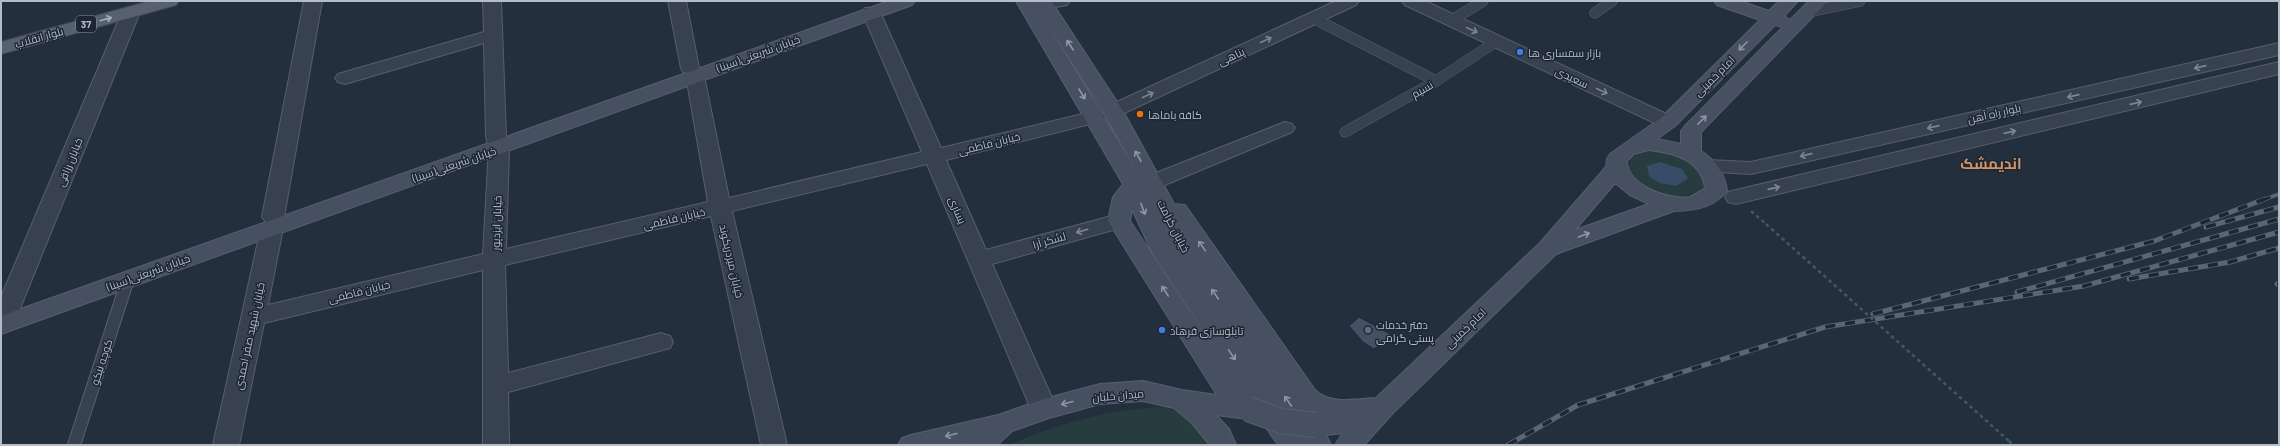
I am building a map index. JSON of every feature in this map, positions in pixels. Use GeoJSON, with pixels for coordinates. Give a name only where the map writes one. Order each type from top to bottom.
{"type":"FeatureCollection","features":[{"type":"Feature","properties":{"kind":"main road","name":"بلوار انقلاب"},"geometry":{"type":"LineString","coordinates":[[1,33],[124,6],[170,1]]}},
{"type":"Feature","properties":{"kind":"main road","name":"خیابان شریعتی(سینا)"},"geometry":{"type":"LineString","coordinates":[[2,320],[693,72],[870,5],[906,1]]}},
{"type":"Feature","properties":{"kind":"main road"},"geometry":{"type":"LineString","coordinates":[[1723,1],[1774,16],[1808,12]]}},
{"type":"Feature","properties":{"kind":"main road"},"geometry":{"type":"LineString","coordinates":[[1741,1],[1774,16]]}},
{"type":"Feature","properties":{"kind":"main road","name":"امام خمینی"},"geometry":{"type":"LineString","coordinates":[[1348,445],[1383,407],[1548,248],[1616,169],[1617,159],[1623,152],[1668,122],[1789,1]]}},
{"type":"Feature","properties":{"kind":"main road","name":"خیابان کرامت"},"geometry":{"type":"LineString","coordinates":[[1043,2],[1143,184],[1184,249],[1317,435]]}},
{"type":"Feature","properties":{"kind":"main road","name":"بلوار انقلاب"},"geometry":{"type":"LineString","coordinates":[[1,48],[124,6]]}},
{"type":"Feature","properties":{"kind":"main road","name":"امام خمینی"},"geometry":{"type":"LineString","coordinates":[[1691,154],[1691,131],[1808,12]]}},
{"type":"Feature","properties":{"kind":"main road"},"geometry":{"type":"LineString","coordinates":[[1616,169],[1622,181],[1635,191],[1652,199],[1671,204],[1690,204],[1704,199],[1716,190],[1716,178],[1708,166],[1691,154],[1670,146],[1648,144],[1634,146]]}},
{"type":"Feature","properties":{"kind":"main road"},"geometry":{"type":"LineString","coordinates":[[1243,408],[1119,220],[1124,197],[1143,184],[1178,211],[1298,385],[1311,401],[1321,406],[1332,408],[1383,407]]}},
{"type":"Feature","properties":{"kind":"main road","name":"خیابان کرامت"},"geometry":{"type":"LineString","coordinates":[[1143,184],[1148,221],[1163,252],[1292,445]]}},
{"type":"Feature","properties":{"kind":"main road","name":"امام خمینی"},"geometry":{"type":"LineString","coordinates":[[1548,248],[1671,204]]}},
{"type":"Feature","properties":{"kind":"main road","name":"خیابان شریعتی(سینا)"},"geometry":{"type":"LineString","coordinates":[[2,320],[128,279],[272,222]]}},
{"type":"Feature","properties":{"kind":"main road","name":"میدان خلبان"},"geometry":{"type":"LineString","coordinates":[[979,445],[1003,424],[1044,409],[1100,394],[1143,391],[1182,400],[1201,416],[1220,436],[1223,445]]}},
{"type":"Feature","properties":{"kind":"main road"},"geometry":{"type":"LineString","coordinates":[[1182,400],[1243,408],[1317,435],[1336,425],[1349,423],[1383,407]]}},
{"type":"Feature","properties":{"kind":"main road"},"geometry":{"type":"LineString","coordinates":[[911,445],[1003,424]]}},
{"type":"Feature","properties":{"kind":"street","name":"خیابان شهید صفر احمدی"},"geometry":{"type":"LineString","coordinates":[[226,445],[272,222],[313,1]]}},
{"type":"Feature","properties":{"kind":"street","name":"خیابان ایزدپور"},"geometry":{"type":"LineString","coordinates":[[492,1],[497,143],[494,258],[496,445]]}},
{"type":"Feature","properties":{"kind":"street","name":"خیابان میردریکوند"},"geometry":{"type":"LineString","coordinates":[[677,1],[720,207],[774,445]]}},
{"type":"Feature","properties":{"kind":"street","name":"پناهی"},"geometry":{"type":"LineString","coordinates":[[1104,114],[1350,1]]}},
{"type":"Feature","properties":{"kind":"street","name":"سعیدی"},"geometry":{"type":"LineString","coordinates":[[1411,1],[1668,122]]}},
{"type":"Feature","properties":{"kind":"street","name":"یساری"},"geometry":{"type":"LineString","coordinates":[[870,5],[1044,409]]}},
{"type":"Feature","properties":{"kind":"street","name":"خیابان رزاقی"},"geometry":{"type":"LineString","coordinates":[[2,320],[124,6]]}},
{"type":"Feature","properties":{"kind":"street"},"geometry":{"type":"LineString","coordinates":[[345,78],[493,36]]}},
{"type":"Feature","properties":{"kind":"street","name":"بلوار راه آهن"},"geometry":{"type":"LineString","coordinates":[[1708,166],[1751,168],[2279,49]]}},
{"type":"Feature","properties":{"kind":"street"},"geometry":{"type":"LineString","coordinates":[[2232,60],[2256,74]]}},
{"type":"Feature","properties":{"kind":"street","name":"بلوار راه آهن"},"geometry":{"type":"LineString","coordinates":[[1736,197],[2279,68]]}},
{"type":"Feature","properties":{"kind":"street","name":"خیابان فاطمی"},"geometry":{"type":"LineString","coordinates":[[253,317],[494,258],[720,207],[935,156],[1104,114]]}},
{"type":"Feature","properties":{"kind":"street"},"geometry":{"type":"LineString","coordinates":[[1964,120],[1989,137]]}},
{"type":"Feature","properties":{"kind":"street"},"geometry":{"type":"LineString","coordinates":[[1143,184],[1285,128]]}},
{"type":"Feature","properties":{"kind":"street","name":"لشکر آرا"},"geometry":{"type":"LineString","coordinates":[[980,260],[1119,220]]}},
{"type":"Feature","properties":{"kind":"street"},"geometry":{"type":"LineString","coordinates":[[496,386],[661,342]]}},
{"type":"Feature","properties":{"kind":"lane"},"geometry":{"type":"LineString","coordinates":[[1452,20],[1483,1]]}},
{"type":"Feature","properties":{"kind":"lane"},"geometry":{"type":"LineString","coordinates":[[1595,13],[1612,1]]}},
{"type":"Feature","properties":{"kind":"lane"},"geometry":{"type":"LineString","coordinates":[[1808,12],[1860,1]]}},
{"type":"Feature","properties":{"kind":"lane"},"geometry":{"type":"LineString","coordinates":[[1313,18],[1436,81]]}},
{"type":"Feature","properties":{"kind":"lane","name":"نسیم"},"geometry":{"type":"LineString","coordinates":[[1345,132],[1436,81],[1497,42]]}},
{"type":"Feature","properties":{"kind":"lane","name":"کوچه نیکو"},"geometry":{"type":"LineString","coordinates":[[74,445],[128,279]]}},
{"type":"Feature","properties":{"kind":"path"},"geometry":{"type":"LineString","coordinates":[[1766,224],[2013,445]]}},
{"type":"Feature","properties":{"kind":"green space"},"geometry":{"type":"Polygon","coordinates":[[[1654,151],[1671,152],[1696,164],[1707,185],[1687,195],[1676,196],[1664,195],[1644,187],[1635,180],[1628,171],[1631,158],[1639,154],[1654,151]]]}},
{"type":"Feature","properties":{"kind":"green space"},"geometry":{"type":"Polygon","coordinates":[[[1163,407],[1180,413],[1192,421],[1202,431],[1212,445],[1009,445],[1065,424],[1084,419],[1144,408],[1163,407]]]}},
{"type":"Feature","properties":{"kind":"water"},"geometry":{"type":"Polygon","coordinates":[[[1660,162],[1682,169],[1688,178],[1677,186],[1659,183],[1649,176],[1647,166],[1660,162]]]}},
{"type":"Feature","properties":{"kind":"building","name":"دفتر خدمات پستی گرامی"},"geometry":{"type":"Polygon","coordinates":[[[1359,317],[1392,335],[1374,349],[1363,342],[1349,326],[1359,317]]]}},
{"type":"Feature","properties":{"kind":"railway"},"geometry":{"type":"LineString","coordinates":[[2263,200],[2279,194]]}},
{"type":"Feature","properties":{"kind":"railway"},"geometry":{"type":"LineString","coordinates":[[1873,314],[2154,241],[2265,199]]}},
{"type":"Feature","properties":{"kind":"railway"},"geometry":{"type":"LineString","coordinates":[[2206,227],[2279,207]]}},
{"type":"Feature","properties":{"kind":"railway"},"geometry":{"type":"LineString","coordinates":[[2017,292],[2279,219]]}},
{"type":"Feature","properties":{"kind":"railway"},"geometry":{"type":"LineString","coordinates":[[1508,445],[1578,405],[1825,327],[2084,286],[2279,232]]}},
{"type":"Feature","properties":{"kind":"railway"},"geometry":{"type":"LineString","coordinates":[[2129,279],[2230,262],[2279,248]]}},
{"type":"Feature","properties":{"kind":"place","name":"بازار سمساری ها"},"geometry":{"type":"Point","coordinates":[1520,52]}},
{"type":"Feature","properties":{"kind":"place","name":"کافه باماها"},"geometry":{"type":"Point","coordinates":[1140,114]}},
{"type":"Feature","properties":{"kind":"place","name":"تابلوسازی فرهاد"},"geometry":{"type":"Point","coordinates":[1162,330]}},
{"type":"Feature","properties":{"kind":"place","name":"دفتر خدمات پستی گرامی"},"geometry":{"type":"Point","coordinates":[1368,330]}},
{"type":"Feature","properties":{"kind":"district","name":"اندیمشک"},"geometry":{"type":"Point","coordinates":[1991,163]}}]}
